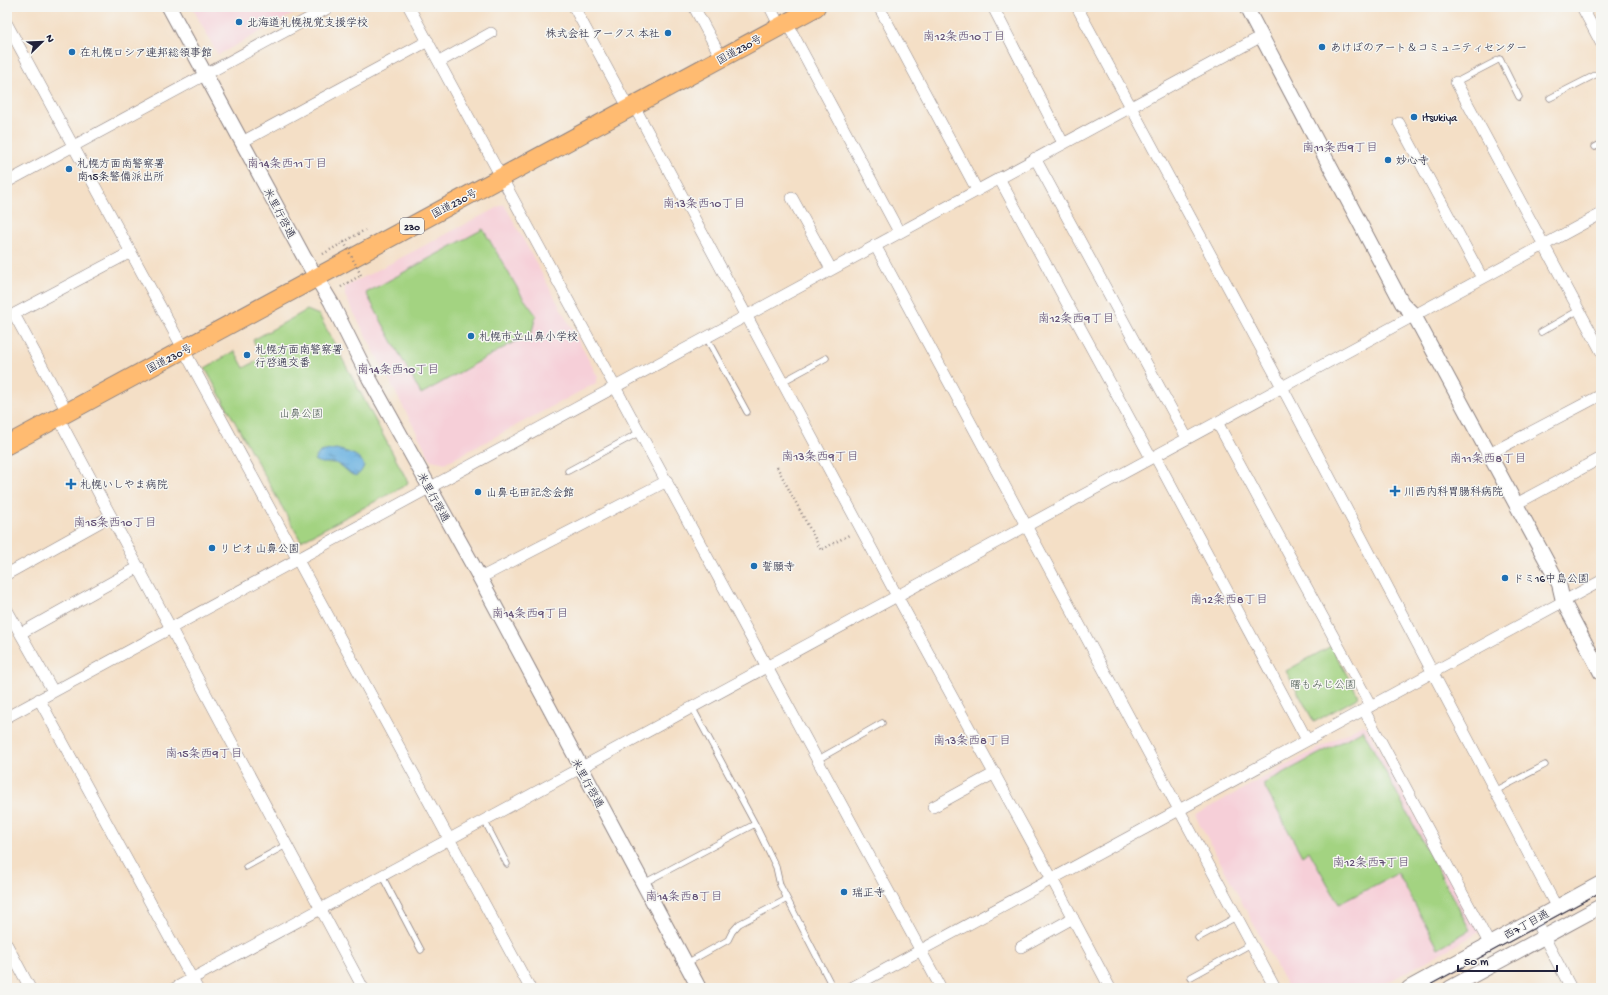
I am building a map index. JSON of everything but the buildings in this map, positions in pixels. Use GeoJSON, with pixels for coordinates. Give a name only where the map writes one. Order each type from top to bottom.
{"type":"FeatureCollection","features":[{"type":"Feature","properties":{"kind":"highway","name":"国道230号"},"geometry":{"type":"LineString","coordinates":[[7,445],[816,7]]}},
{"type":"Feature","properties":{"kind":"street","name":"米里行啓通"},"geometry":{"type":"LineString","coordinates":[[169,7],[315,278],[331,302],[369,378],[428,488],[480,578],[580,768],[699,988]]}},
{"type":"Feature","properties":{"kind":"street"},"geometry":{"type":"LineString","coordinates":[[7,182],[330,7]]}},
{"type":"Feature","properties":{"kind":"street"},"geometry":{"type":"LineString","coordinates":[[409,7],[616,386],[941,988]]}},
{"type":"Feature","properties":{"kind":"street"},"geometry":{"type":"LineString","coordinates":[[574,7],[746,315],[1110,988]]}},
{"type":"Feature","properties":{"kind":"street"},"geometry":{"type":"LineString","coordinates":[[694,7],[722,59]]}},
{"type":"Feature","properties":{"kind":"street"},"geometry":{"type":"LineString","coordinates":[[770,7],[784,25],[899,232]]}},
{"type":"Feature","properties":{"kind":"street"},"geometry":{"type":"LineString","coordinates":[[879,7],[977,190]]}},
{"type":"Feature","properties":{"kind":"street"},"geometry":{"type":"LineString","coordinates":[[993,7],[1063,143]]}},
{"type":"Feature","properties":{"kind":"street"},"geometry":{"type":"LineString","coordinates":[[1077,7],[1282,387],[1557,908]]}},
{"type":"Feature","properties":{"kind":"street"},"geometry":{"type":"LineString","coordinates":[[1246,7],[1402,303],[1414,315],[1560,584],[1563,601],[1601,673]]}},
{"type":"Feature","properties":{"kind":"street"},"geometry":{"type":"LineString","coordinates":[[1582,7],[1601,43]]}},
{"type":"Feature","properties":{"kind":"street"},"geometry":{"type":"LineString","coordinates":[[7,24],[448,840],[530,988]]}},
{"type":"Feature","properties":{"kind":"street"},"geometry":{"type":"LineString","coordinates":[[439,62],[491,33]]}},
{"type":"Feature","properties":{"kind":"street"},"geometry":{"type":"LineString","coordinates":[[7,716],[1130,106],[1262,36]]}},
{"type":"Feature","properties":{"kind":"street"},"geometry":{"type":"LineString","coordinates":[[242,142],[428,41]]}},
{"type":"Feature","properties":{"kind":"street"},"geometry":{"type":"LineString","coordinates":[[1456,82],[1601,351]]}},
{"type":"Feature","properties":{"kind":"street"},"geometry":{"type":"LineString","coordinates":[[1399,123],[1482,278]]}},
{"type":"Feature","properties":{"kind":"street"},"geometry":{"type":"LineString","coordinates":[[1035,158],[1187,438]]}},
{"type":"Feature","properties":{"kind":"street"},"geometry":{"type":"LineString","coordinates":[[999,178],[1307,740]]}},
{"type":"Feature","properties":{"kind":"street"},"geometry":{"type":"LineString","coordinates":[[792,198],[831,269]]}},
{"type":"Feature","properties":{"kind":"street"},"geometry":{"type":"LineString","coordinates":[[175,988],[194,984],[320,909],[1601,214]]}},
{"type":"Feature","properties":{"kind":"street"},"geometry":{"type":"LineString","coordinates":[[874,245],[1275,988]]}},
{"type":"Feature","properties":{"kind":"street"},"geometry":{"type":"LineString","coordinates":[[131,252],[14,314],[111,516],[363,988]]}},
{"type":"Feature","properties":{"kind":"street"},"geometry":{"type":"LineString","coordinates":[[1489,454],[1601,395]]}},
{"type":"Feature","properties":{"kind":"street"},"geometry":{"type":"LineString","coordinates":[[1216,422],[1368,708],[1490,944]]}},
{"type":"Feature","properties":{"kind":"street"},"geometry":{"type":"LineString","coordinates":[[1516,504],[1601,458]]}},
{"type":"Feature","properties":{"kind":"street"},"geometry":{"type":"LineString","coordinates":[[480,578],[666,480]]}},
{"type":"Feature","properties":{"kind":"street"},"geometry":{"type":"LineString","coordinates":[[7,574],[111,516]]}},
{"type":"Feature","properties":{"kind":"street"},"geometry":{"type":"LineString","coordinates":[[21,634],[139,568]]}},
{"type":"Feature","properties":{"kind":"street"},"geometry":{"type":"LineString","coordinates":[[851,988],[1601,581]]}},
{"type":"Feature","properties":{"kind":"street"},"geometry":{"type":"LineString","coordinates":[[7,610],[53,692]]}},
{"type":"Feature","properties":{"kind":"street"},"geometry":{"type":"LineString","coordinates":[[39,699],[194,984]]}},
{"type":"Feature","properties":{"kind":"street"},"geometry":{"type":"LineString","coordinates":[[933,807],[995,773]]}},
{"type":"Feature","properties":{"kind":"street","name":"西7丁目通"},"geometry":{"type":"LineString","coordinates":[[1409,988],[1601,884]]}},
{"type":"Feature","properties":{"kind":"street","name":"西7丁目通"},"geometry":{"type":"LineString","coordinates":[[1450,988],[1601,906]]}},
{"type":"Feature","properties":{"kind":"street"},"geometry":{"type":"LineString","coordinates":[[1022,947],[1073,918]]}},
{"type":"Feature","properties":{"kind":"street"},"geometry":{"type":"LineString","coordinates":[[1535,920],[1571,988]]}},
{"type":"Feature","properties":{"kind":"street"},"geometry":{"type":"LineString","coordinates":[[7,945],[30,988]]}},
{"type":"Feature","properties":{"kind":"lane"},"geometry":{"type":"LineString","coordinates":[[1456,82],[1500,59],[1519,97]]}},
{"type":"Feature","properties":{"kind":"lane"},"geometry":{"type":"LineString","coordinates":[[1550,98],[1601,72]]}},
{"type":"Feature","properties":{"kind":"lane"},"geometry":{"type":"LineString","coordinates":[[1595,147],[1601,144]]}},
{"type":"Feature","properties":{"kind":"lane"},"geometry":{"type":"LineString","coordinates":[[1540,332],[1579,310]]}},
{"type":"Feature","properties":{"kind":"lane"},"geometry":{"type":"LineString","coordinates":[[706,337],[747,412]]}},
{"type":"Feature","properties":{"kind":"lane"},"geometry":{"type":"LineString","coordinates":[[782,382],[826,358]]}},
{"type":"Feature","properties":{"kind":"lane"},"geometry":{"type":"LineString","coordinates":[[568,471],[640,432]]}},
{"type":"Feature","properties":{"kind":"lane"},"geometry":{"type":"LineString","coordinates":[[692,706],[755,824],[776,868],[780,885],[832,988]]}},
{"type":"Feature","properties":{"kind":"lane"},"geometry":{"type":"LineString","coordinates":[[817,760],[882,723]]}},
{"type":"Feature","properties":{"kind":"lane"},"geometry":{"type":"LineString","coordinates":[[1495,791],[1545,765]]}},
{"type":"Feature","properties":{"kind":"lane"},"geometry":{"type":"LineString","coordinates":[[484,820],[508,864]]}},
{"type":"Feature","properties":{"kind":"lane"},"geometry":{"type":"LineString","coordinates":[[643,883],[755,824]]}},
{"type":"Feature","properties":{"kind":"lane"},"geometry":{"type":"LineString","coordinates":[[246,867],[286,845]]}},
{"type":"Feature","properties":{"kind":"lane"},"geometry":{"type":"LineString","coordinates":[[382,876],[421,950]]}},
{"type":"Feature","properties":{"kind":"lane"},"geometry":{"type":"LineString","coordinates":[[686,963],[728,940],[732,932],[739,924],[787,899]]}},
{"type":"Feature","properties":{"kind":"lane"},"geometry":{"type":"LineString","coordinates":[[1198,938],[1236,917]]}},
{"type":"Feature","properties":{"kind":"lane"},"geometry":{"type":"LineString","coordinates":[[1191,977],[1251,944]]}},
{"type":"Feature","properties":{"kind":"path"},"geometry":{"type":"LineString","coordinates":[[323,254],[365,230]]}},
{"type":"Feature","properties":{"kind":"path"},"geometry":{"type":"LineString","coordinates":[[341,287],[361,275],[344,242]]}},
{"type":"Feature","properties":{"kind":"path"},"geometry":{"type":"LineString","coordinates":[[777,467],[821,550],[854,532]]}},
{"type":"Feature","properties":{"kind":"shaded area","name":"北海道札幌視覚支援学校"},"geometry":{"type":"Polygon","coordinates":[[[192,7],[306,7],[218,55],[192,7]]]}},
{"type":"Feature","properties":{"kind":"shaded area","name":"札幌市立山鼻小学校"},"geometry":{"type":"Polygon","coordinates":[[[504,204],[598,377],[596,383],[446,463],[431,460],[345,296],[345,287],[504,204]]]}},
{"type":"Feature","properties":{"kind":"shaded area"},"geometry":{"type":"Polygon","coordinates":[[[1361,725],[1366,726],[1480,932],[1377,988],[1288,988],[1195,815],[1361,725]]]}},
{"type":"Feature","properties":{"kind":"green space"},"geometry":{"type":"Polygon","coordinates":[[[483,229],[522,296],[536,315],[532,332],[421,394],[366,293],[483,229]]]}},
{"type":"Feature","properties":{"kind":"green space","name":"山鼻公園"},"geometry":{"type":"Polygon","coordinates":[[[307,310],[319,315],[408,482],[406,485],[301,541],[205,368],[235,351],[244,368],[262,358],[253,340],[307,310]]]}},
{"type":"Feature","properties":{"kind":"green space","name":"曙もみじ公園"},"geometry":{"type":"Polygon","coordinates":[[[1331,646],[1359,697],[1314,722],[1286,671],[1331,646]]]}},
{"type":"Feature","properties":{"kind":"green space"},"geometry":{"type":"Polygon","coordinates":[[[1363,730],[1470,930],[1438,948],[1398,873],[1339,904],[1309,851],[1302,856],[1263,784],[1363,730]]]}},
{"type":"Feature","properties":{"kind":"water"},"geometry":{"type":"Polygon","coordinates":[[[336,449],[353,454],[360,459],[364,466],[357,475],[350,474],[335,463],[324,463],[314,460],[320,452],[336,449]]]}},
{"type":"Feature","properties":{"kind":"tram line"},"geometry":{"type":"LineString","coordinates":[[1424,988],[1601,892]]}},
{"type":"Feature","properties":{"kind":"place","name":"北海道札幌視覚支援学校"},"geometry":{"type":"Point","coordinates":[239,22]}},
{"type":"Feature","properties":{"kind":"place","name":"株式会社 アークス 本社"},"geometry":{"type":"Point","coordinates":[668,33]}},
{"type":"Feature","properties":{"kind":"place","name":"あけぼのアート＆コミュニティセンター"},"geometry":{"type":"Point","coordinates":[1322,47]}},
{"type":"Feature","properties":{"kind":"place","name":"在札幌ロシア連邦総領事館"},"geometry":{"type":"Point","coordinates":[72,52]}},
{"type":"Feature","properties":{"kind":"place","name":"Itsukiya"},"geometry":{"type":"Point","coordinates":[1414,117]}},
{"type":"Feature","properties":{"kind":"place","name":"妙心寺"},"geometry":{"type":"Point","coordinates":[1388,160]}},
{"type":"Feature","properties":{"kind":"place","name":"札幌方面南警察署 南15条警備派出所"},"geometry":{"type":"Point","coordinates":[69,169]}},
{"type":"Feature","properties":{"kind":"place","name":"札幌市立山鼻小学校"},"geometry":{"type":"Point","coordinates":[471,336]}},
{"type":"Feature","properties":{"kind":"place","name":"札幌方面南警察署 行啓通交番"},"geometry":{"type":"Point","coordinates":[247,355]}},
{"type":"Feature","properties":{"kind":"place","name":"札幌いしやま病院"},"geometry":{"type":"Point","coordinates":[71,484]}},
{"type":"Feature","properties":{"kind":"place","name":"川西内科胃腸科病院"},"geometry":{"type":"Point","coordinates":[1395,491]}},
{"type":"Feature","properties":{"kind":"place","name":"山鼻屯田記念会館"},"geometry":{"type":"Point","coordinates":[478,492]}},
{"type":"Feature","properties":{"kind":"place","name":"リビオ 山鼻公園"},"geometry":{"type":"Point","coordinates":[212,548]}},
{"type":"Feature","properties":{"kind":"place","name":"誓願寺"},"geometry":{"type":"Point","coordinates":[754,566]}},
{"type":"Feature","properties":{"kind":"place","name":"ドミ16中島公園"},"geometry":{"type":"Point","coordinates":[1505,578]}},
{"type":"Feature","properties":{"kind":"place","name":"瑞正寺"},"geometry":{"type":"Point","coordinates":[844,892]}},
{"type":"Feature","properties":{"kind":"district","name":"南12条西10丁目"},"geometry":{"type":"Point","coordinates":[964,36]}},
{"type":"Feature","properties":{"kind":"district","name":"南11条西9丁目"},"geometry":{"type":"Point","coordinates":[1340,147]}},
{"type":"Feature","properties":{"kind":"district","name":"南14条西11丁目"},"geometry":{"type":"Point","coordinates":[287,163]}},
{"type":"Feature","properties":{"kind":"district","name":"南13条西10丁目"},"geometry":{"type":"Point","coordinates":[704,203]}},
{"type":"Feature","properties":{"kind":"district","name":"南12条西9丁目"},"geometry":{"type":"Point","coordinates":[1076,318]}},
{"type":"Feature","properties":{"kind":"district","name":"南14条西10丁目"},"geometry":{"type":"Point","coordinates":[398,369]}},
{"type":"Feature","properties":{"kind":"district","name":"南13条西9丁目"},"geometry":{"type":"Point","coordinates":[820,456]}},
{"type":"Feature","properties":{"kind":"district","name":"南11条西8丁目"},"geometry":{"type":"Point","coordinates":[1488,458]}},
{"type":"Feature","properties":{"kind":"district","name":"南15条西10丁目"},"geometry":{"type":"Point","coordinates":[115,522]}},
{"type":"Feature","properties":{"kind":"district","name":"南12条西8丁目"},"geometry":{"type":"Point","coordinates":[1229,599]}},
{"type":"Feature","properties":{"kind":"district","name":"南14条西9丁目"},"geometry":{"type":"Point","coordinates":[530,613]}},
{"type":"Feature","properties":{"kind":"district","name":"南13条西8丁目"},"geometry":{"type":"Point","coordinates":[972,740]}},
{"type":"Feature","properties":{"kind":"district","name":"南15条西9丁目"},"geometry":{"type":"Point","coordinates":[204,753]}},
{"type":"Feature","properties":{"kind":"district","name":"南12条西7丁目"},"geometry":{"type":"Point","coordinates":[1371,862]}},
{"type":"Feature","properties":{"kind":"district","name":"南14条西8丁目"},"geometry":{"type":"Point","coordinates":[684,896]}}]}
